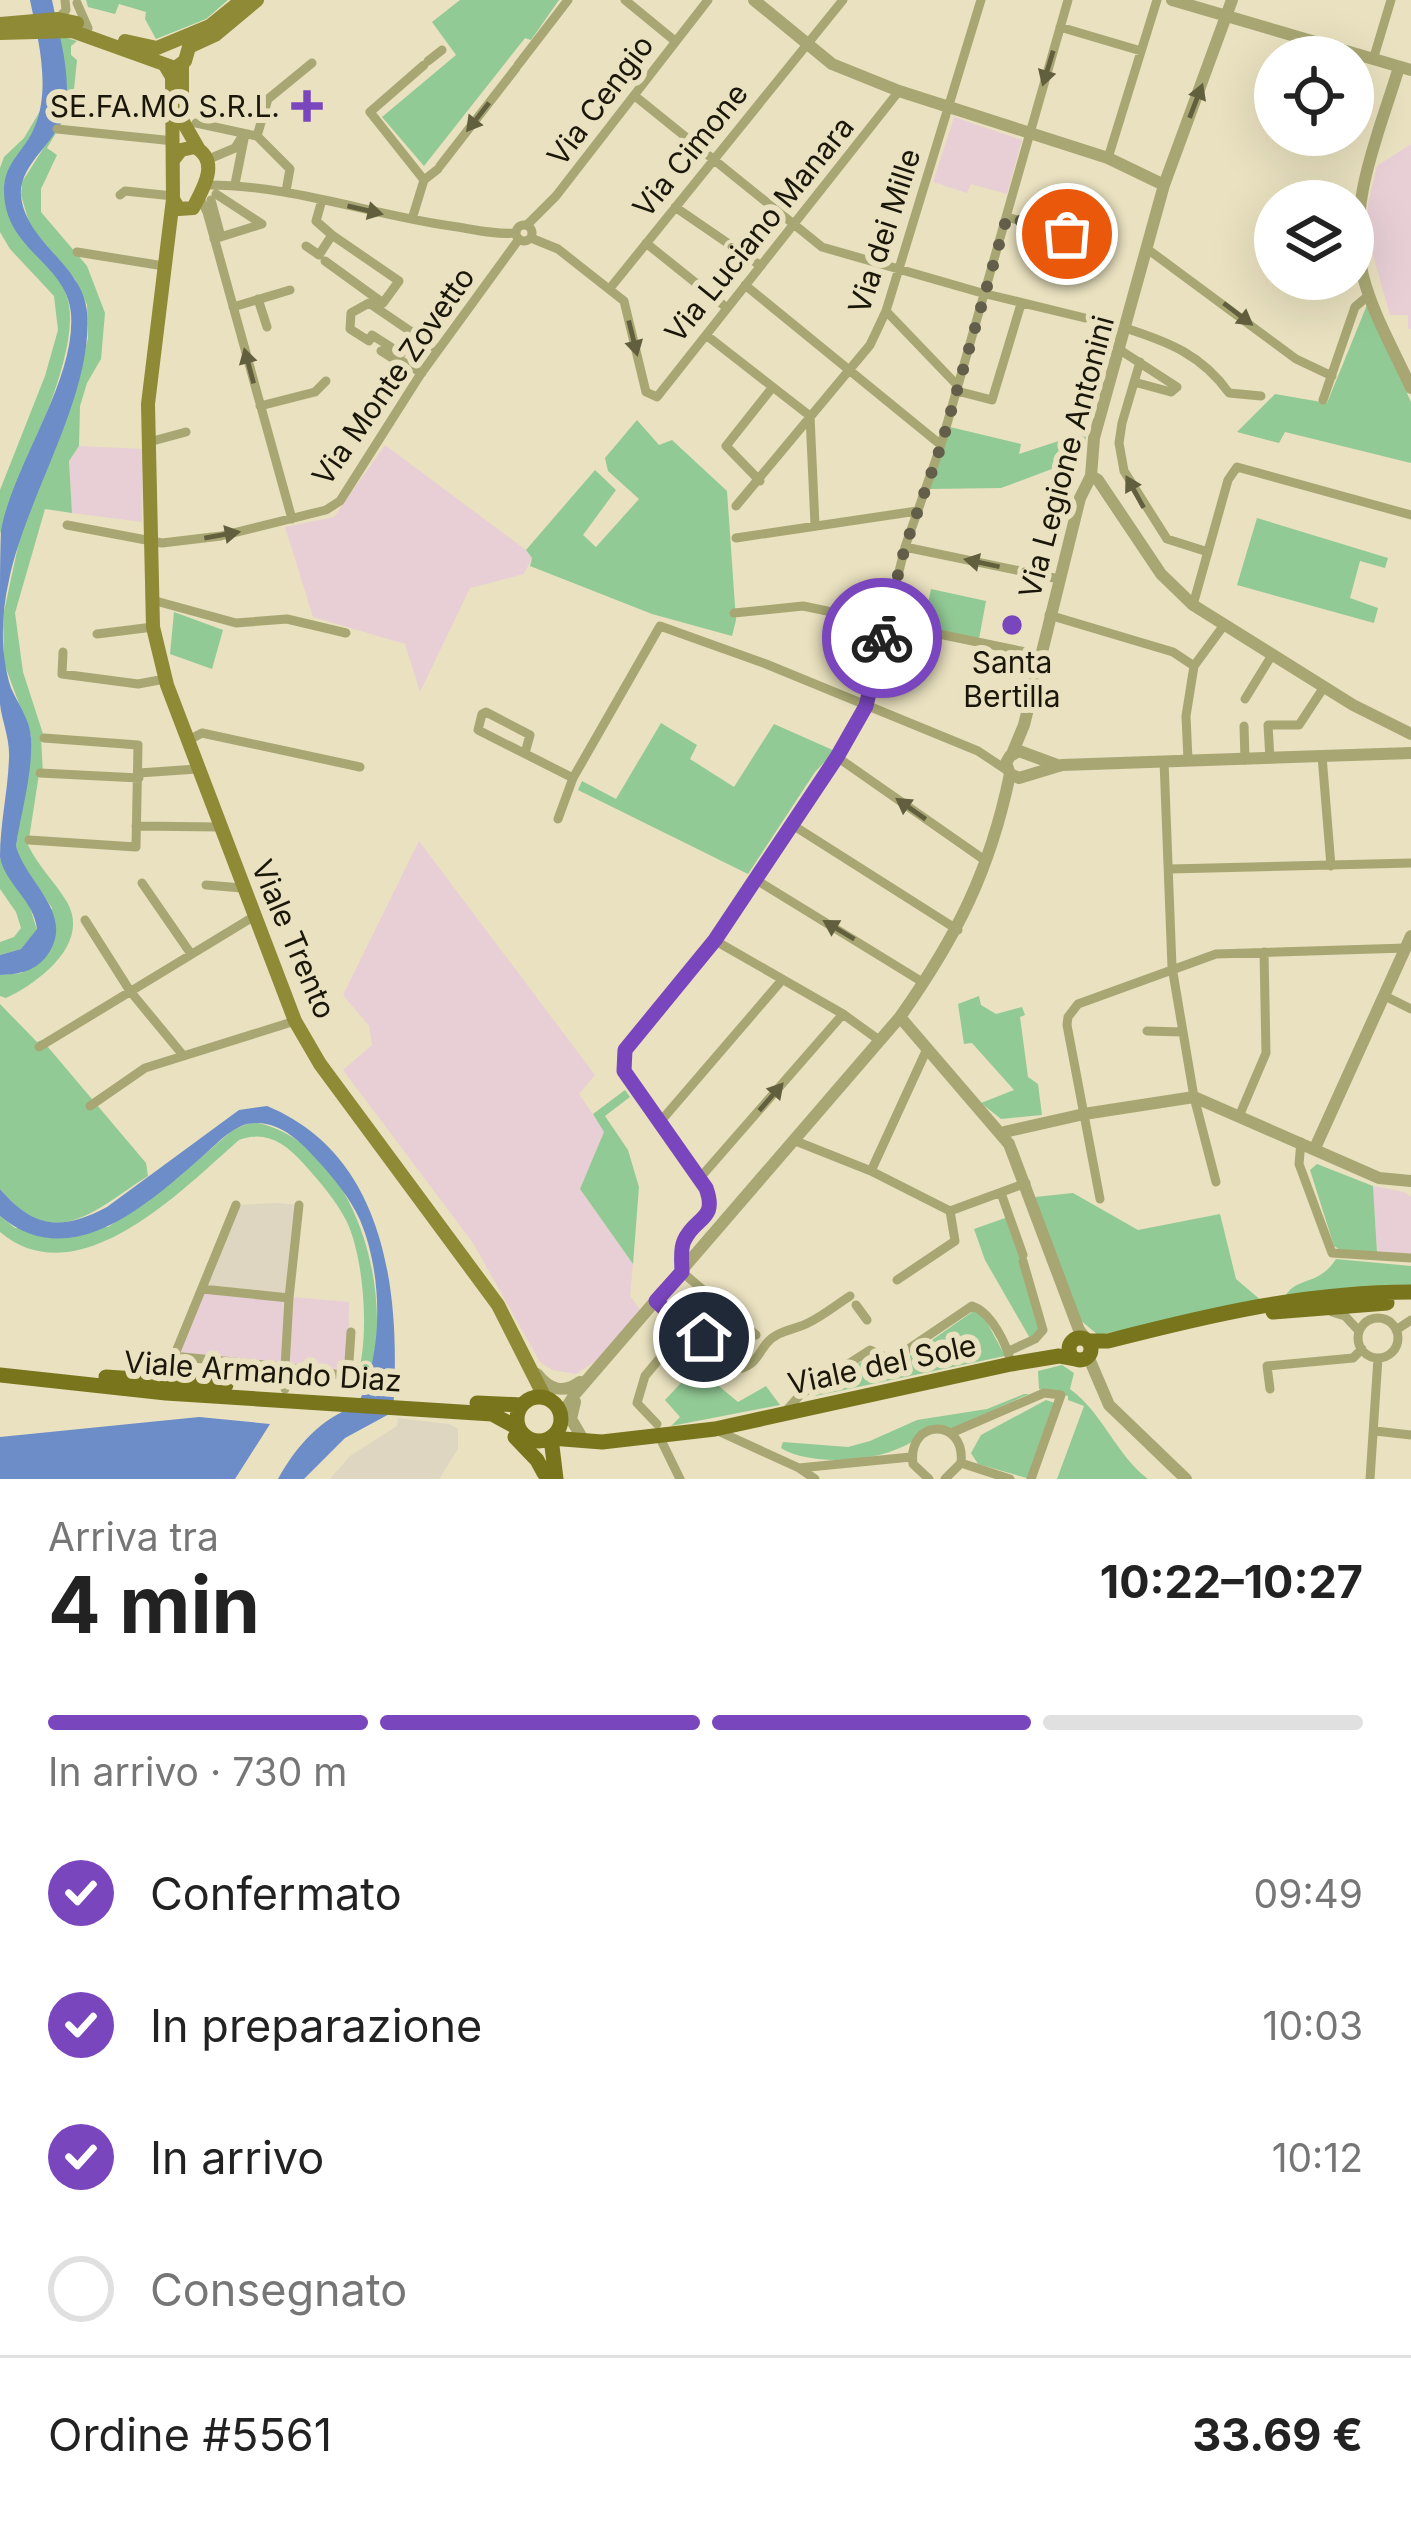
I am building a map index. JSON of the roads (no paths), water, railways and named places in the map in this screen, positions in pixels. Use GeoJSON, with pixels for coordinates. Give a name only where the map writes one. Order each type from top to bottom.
{"type":"FeatureCollection","features":[{"type":"Feature","properties":{"kind":"main road"},"geometry":{"type":"LineString","coordinates":[[177,50],[242,0]]}},
{"type":"Feature","properties":{"kind":"main road"},"geometry":{"type":"LineString","coordinates":[[0,28],[58,24],[88,28],[149,49],[177,50],[215,35],[257,0]]}},
{"type":"Feature","properties":{"kind":"main road"},"geometry":{"type":"LineString","coordinates":[[58,24],[164,65]]}},
{"type":"Feature","properties":{"kind":"main road"},"geometry":{"type":"LineString","coordinates":[[173,197],[177,208],[185,211],[207,194],[204,154],[182,120],[177,50]]}},
{"type":"Feature","properties":{"kind":"main road","name":"Viale Trento"},"geometry":{"type":"LineString","coordinates":[[177,50],[159,52],[172,76],[174,166],[148,404],[153,627],[166,679],[295,1021],[320,1064],[498,1305],[547,1399]]}},
{"type":"Feature","properties":{"kind":"main road"},"geometry":{"type":"LineString","coordinates":[[174,166],[185,148],[204,154]]}},
{"type":"Feature","properties":{"kind":"main road","name":"Viale Trento"},"geometry":{"type":"LineString","coordinates":[[165,260],[185,211]]}},
{"type":"Feature","properties":{"kind":"main road","name":"Viale del Sole"},"geometry":{"type":"LineString","coordinates":[[1083,1351],[1099,1343],[1267,1302],[1411,1292]]}},
{"type":"Feature","properties":{"kind":"main road","name":"Viale del Sole"},"geometry":{"type":"LineString","coordinates":[[558,1426],[602,1442],[658,1430],[715,1429],[1010,1357],[1066,1356],[1285,1310],[1411,1302]]}},
{"type":"Feature","properties":{"kind":"main road","name":"Viale Trento"},"geometry":{"type":"LineString","coordinates":[[524,1360],[529,1390],[524,1403]]}},
{"type":"Feature","properties":{"kind":"main road","name":"Viale Armando Diaz"},"geometry":{"type":"LineString","coordinates":[[0,1371],[285,1389],[351,1399]]}},
{"type":"Feature","properties":{"kind":"main road","name":"Viale Armando Diaz"},"geometry":{"type":"LineString","coordinates":[[0,1371],[166,1393],[524,1403]]}},
{"type":"Feature","properties":{"kind":"main road"},"geometry":{"type":"LineString","coordinates":[[547,1399],[558,1426],[550,1476],[538,1449],[522,1433],[517,1418],[524,1403],[547,1399]]}},
{"type":"Feature","properties":{"kind":"main road","name":"Viale Armando Diaz"},"geometry":{"type":"LineString","coordinates":[[395,1402],[492,1414],[522,1433]]}},
{"type":"Feature","properties":{"kind":"main road"},"geometry":{"type":"LineString","coordinates":[[458,1411],[515,1437],[550,1476]]}},
{"type":"Feature","properties":{"kind":"main road"},"geometry":{"type":"LineString","coordinates":[[522,1433],[539,1442],[558,1426]]}},
{"type":"Feature","properties":{"kind":"main road","name":"Viale del Sole"},"geometry":{"type":"LineString","coordinates":[[558,1426],[602,1442]]}},
{"type":"Feature","properties":{"kind":"main road"},"geometry":{"type":"LineString","coordinates":[[550,1476],[566,1448],[602,1442]]}},
{"type":"Feature","properties":{"kind":"street"},"geometry":{"type":"LineString","coordinates":[[58,24],[66,10],[65,0]]}},
{"type":"Feature","properties":{"kind":"street"},"geometry":{"type":"LineString","coordinates":[[412,219],[424,180],[439,168],[568,0]]}},
{"type":"Feature","properties":{"kind":"street"},"geometry":{"type":"LineString","coordinates":[[625,0],[675,41]]}},
{"type":"Feature","properties":{"kind":"street","name":"Via Cengio"},"geometry":{"type":"LineString","coordinates":[[517,236],[520,226],[527,225],[556,196],[708,0]]}},
{"type":"Feature","properties":{"kind":"street"},"geometry":{"type":"LineString","coordinates":[[754,0],[832,64],[1028,135],[1108,158],[1164,185]]}},
{"type":"Feature","properties":{"kind":"street","name":"Via Cimone"},"geometry":{"type":"LineString","coordinates":[[611,287],[843,0]]}},
{"type":"Feature","properties":{"kind":"street","name":"Via dei Mille"},"geometry":{"type":"LineString","coordinates":[[736,506],[870,345],[886,311],[981,0]]}},
{"type":"Feature","properties":{"kind":"street"},"geometry":{"type":"LineString","coordinates":[[730,1216],[624,1071],[625,1050],[715,940],[866,706],[905,547],[941,446],[1067,0]]}},
{"type":"Feature","properties":{"kind":"street"},"geometry":{"type":"LineString","coordinates":[[1108,158],[1157,0]]}},
{"type":"Feature","properties":{"kind":"street"},"geometry":{"type":"LineString","coordinates":[[1172,0],[1293,36]]}},
{"type":"Feature","properties":{"kind":"street","name":"Via Legione Antonini"},"geometry":{"type":"LineString","coordinates":[[1020,755],[1049,615],[1080,498],[1091,476],[1094,439],[1146,248],[1164,185],[1232,0]]}},
{"type":"Feature","properties":{"kind":"street"},"geometry":{"type":"LineString","coordinates":[[1374,57],[1391,0]]}},
{"type":"Feature","properties":{"kind":"street"},"geometry":{"type":"LineString","coordinates":[[77,1],[88,28]]}},
{"type":"Feature","properties":{"kind":"street"},"geometry":{"type":"LineString","coordinates":[[1060,27],[1141,51]]}},
{"type":"Feature","properties":{"kind":"street"},"geometry":{"type":"LineString","coordinates":[[424,180],[370,112],[442,50]]}},
{"type":"Feature","properties":{"kind":"street"},"geometry":{"type":"LineString","coordinates":[[1366,180],[1405,68],[1374,60]]}},
{"type":"Feature","properties":{"kind":"street"},"geometry":{"type":"LineString","coordinates":[[257,136],[268,99],[312,63]]}},
{"type":"Feature","properties":{"kind":"street","name":"Via Luciano Manara"},"geometry":{"type":"LineString","coordinates":[[611,287],[624,301],[646,392],[656,397],[899,91]]}},
{"type":"Feature","properties":{"kind":"street"},"geometry":{"type":"LineString","coordinates":[[635,96],[822,247],[1085,318]]}},
{"type":"Feature","properties":{"kind":"street"},"geometry":{"type":"LineString","coordinates":[[196,123],[257,136],[290,169],[286,191]]}},
{"type":"Feature","properties":{"kind":"street"},"geometry":{"type":"LineString","coordinates":[[57,129],[174,141]]}},
{"type":"Feature","properties":{"kind":"street"},"geometry":{"type":"LineString","coordinates":[[204,154],[236,148],[245,134]]}},
{"type":"Feature","properties":{"kind":"street"},"geometry":{"type":"LineString","coordinates":[[236,184],[245,134]]}},
{"type":"Feature","properties":{"kind":"street"},"geometry":{"type":"LineString","coordinates":[[207,194],[236,184],[531,238],[558,248],[611,287]]}},
{"type":"Feature","properties":{"kind":"street"},"geometry":{"type":"LineString","coordinates":[[120,195],[125,191],[173,197]]}},
{"type":"Feature","properties":{"kind":"street"},"geometry":{"type":"LineString","coordinates":[[207,194],[236,203],[262,224],[218,238]]}},
{"type":"Feature","properties":{"kind":"street"},"geometry":{"type":"LineString","coordinates":[[207,194],[292,519]]}},
{"type":"Feature","properties":{"kind":"street"},"geometry":{"type":"LineString","coordinates":[[322,200],[316,220],[399,281],[383,303],[325,261]]}},
{"type":"Feature","properties":{"kind":"street"},"geometry":{"type":"LineString","coordinates":[[675,207],[761,266]]}},
{"type":"Feature","properties":{"kind":"street"},"geometry":{"type":"LineString","coordinates":[[1007,217],[1067,234]]}},
{"type":"Feature","properties":{"kind":"street"},"geometry":{"type":"LineString","coordinates":[[527,225],[531,238]]}},
{"type":"Feature","properties":{"kind":"street"},"geometry":{"type":"LineString","coordinates":[[491,232],[508,254]]}},
{"type":"Feature","properties":{"kind":"street"},"geometry":{"type":"LineString","coordinates":[[306,246],[319,255],[332,235]]}},
{"type":"Feature","properties":{"kind":"street","name":"Via Monte Zovetto"},"geometry":{"type":"LineString","coordinates":[[152,542],[221,536],[326,510],[340,501],[517,236]]}},
{"type":"Feature","properties":{"kind":"street"},"geometry":{"type":"LineString","coordinates":[[646,243],[727,308]]}},
{"type":"Feature","properties":{"kind":"street"},"geometry":{"type":"LineString","coordinates":[[1146,248],[1296,359],[1332,376]]}},
{"type":"Feature","properties":{"kind":"street"},"geometry":{"type":"LineString","coordinates":[[77,252],[165,260]]}},
{"type":"Feature","properties":{"kind":"street"},"geometry":{"type":"LineString","coordinates":[[746,285],[941,446]]}},
{"type":"Feature","properties":{"kind":"street"},"geometry":{"type":"LineString","coordinates":[[233,307],[290,290]]}},
{"type":"Feature","properties":{"kind":"street"},"geometry":{"type":"LineString","coordinates":[[258,299],[267,327]]}},
{"type":"Feature","properties":{"kind":"street"},"geometry":{"type":"LineString","coordinates":[[1323,400],[1355,307],[1363,300]]}},
{"type":"Feature","properties":{"kind":"street"},"geometry":{"type":"LineString","coordinates":[[1371,300],[1411,388]]}},
{"type":"Feature","properties":{"kind":"street"},"geometry":{"type":"LineString","coordinates":[[412,332],[397,351],[372,335],[369,341],[350,329],[351,314],[368,303],[412,332],[438,350]]}},
{"type":"Feature","properties":{"kind":"street"},"geometry":{"type":"LineString","coordinates":[[886,311],[957,388],[992,400],[1021,304]]}},
{"type":"Feature","properties":{"kind":"street"},"geometry":{"type":"LineString","coordinates":[[1125,328],[1161,339],[1212,369],[1229,393],[1261,396]]}},
{"type":"Feature","properties":{"kind":"street"},"geometry":{"type":"LineString","coordinates":[[412,332],[398,358],[421,374]]}},
{"type":"Feature","properties":{"kind":"street"},"geometry":{"type":"LineString","coordinates":[[706,335],[810,416],[815,525]]}},
{"type":"Feature","properties":{"kind":"street"},"geometry":{"type":"LineString","coordinates":[[1120,350],[1177,387],[1171,392],[1134,382]]}},
{"type":"Feature","properties":{"kind":"street"},"geometry":{"type":"LineString","coordinates":[[381,351],[421,374]]}},
{"type":"Feature","properties":{"kind":"street"},"geometry":{"type":"LineString","coordinates":[[1140,362],[1119,443],[1124,471],[1167,539],[1208,552]]}},
{"type":"Feature","properties":{"kind":"street"},"geometry":{"type":"LineString","coordinates":[[260,406],[314,392],[326,381]]}},
{"type":"Feature","properties":{"kind":"street"},"geometry":{"type":"LineString","coordinates":[[760,481],[726,446],[772,388]]}},
{"type":"Feature","properties":{"kind":"street"},"geometry":{"type":"LineString","coordinates":[[149,442],[186,432]]}},
{"type":"Feature","properties":{"kind":"street"},"geometry":{"type":"LineString","coordinates":[[1192,605],[1228,480],[1238,467],[1411,515]]}},
{"type":"Feature","properties":{"kind":"street"},"geometry":{"type":"LineString","coordinates":[[1091,476],[1161,574],[1192,605],[1324,687],[1411,734]]}},
{"type":"Feature","properties":{"kind":"street"},"geometry":{"type":"LineString","coordinates":[[736,538],[917,511]]}},
{"type":"Feature","properties":{"kind":"street"},"geometry":{"type":"LineString","coordinates":[[67,525],[152,542]]}},
{"type":"Feature","properties":{"kind":"street"},"geometry":{"type":"LineString","coordinates":[[905,547],[1059,579]]}},
{"type":"Feature","properties":{"kind":"street"},"geometry":{"type":"LineString","coordinates":[[152,600],[236,623],[287,620],[346,633]]}},
{"type":"Feature","properties":{"kind":"street"},"geometry":{"type":"LineString","coordinates":[[734,614],[803,606],[1040,655]]}},
{"type":"Feature","properties":{"kind":"street"},"geometry":{"type":"LineString","coordinates":[[1049,615],[1173,652],[1194,666]]}},
{"type":"Feature","properties":{"kind":"street"},"geometry":{"type":"LineString","coordinates":[[1188,760],[1186,716],[1194,666],[1224,625]]}},
{"type":"Feature","properties":{"kind":"street"},"geometry":{"type":"LineString","coordinates":[[558,819],[573,778],[660,626],[978,751],[1018,774],[1057,765],[1411,753]]}},
{"type":"Feature","properties":{"kind":"street"},"geometry":{"type":"LineString","coordinates":[[97,634],[153,627]]}},
{"type":"Feature","properties":{"kind":"street"},"geometry":{"type":"LineString","coordinates":[[63,652],[62,674],[138,684],[166,679]]}},
{"type":"Feature","properties":{"kind":"street"},"geometry":{"type":"LineString","coordinates":[[1245,699],[1272,655]]}},
{"type":"Feature","properties":{"kind":"street"},"geometry":{"type":"LineString","coordinates":[[1270,759],[1268,724],[1299,725],[1324,687]]}},
{"type":"Feature","properties":{"kind":"street"},"geometry":{"type":"LineString","coordinates":[[525,752],[530,735],[482,714],[478,730],[573,778]]}},
{"type":"Feature","properties":{"kind":"street"},"geometry":{"type":"LineString","coordinates":[[1244,725],[1245,760]]}},
{"type":"Feature","properties":{"kind":"street"},"geometry":{"type":"LineString","coordinates":[[187,742],[202,733],[360,767]]}},
{"type":"Feature","properties":{"kind":"street"},"geometry":{"type":"LineString","coordinates":[[29,840],[136,847],[138,745],[44,738]]}},
{"type":"Feature","properties":{"kind":"street"},"geometry":{"type":"LineString","coordinates":[[978,751],[1057,765]]}},
{"type":"Feature","properties":{"kind":"street"},"geometry":{"type":"LineString","coordinates":[[558,1426],[574,1394],[900,1017],[958,930],[1018,774],[1020,755]]}},
{"type":"Feature","properties":{"kind":"street"},"geometry":{"type":"LineString","coordinates":[[1018,774],[1020,755]]}},
{"type":"Feature","properties":{"kind":"street"},"geometry":{"type":"LineString","coordinates":[[1322,756],[1330,866]]}},
{"type":"Feature","properties":{"kind":"street"},"geometry":{"type":"LineString","coordinates":[[837,757],[986,861]]}},
{"type":"Feature","properties":{"kind":"street"},"geometry":{"type":"LineString","coordinates":[[1164,761],[1172,967],[1194,1097],[1216,1182]]}},
{"type":"Feature","properties":{"kind":"street"},"geometry":{"type":"LineString","coordinates":[[40,773],[139,775],[197,770]]}},
{"type":"Feature","properties":{"kind":"street"},"geometry":{"type":"LineString","coordinates":[[790,824],[958,930]]}},
{"type":"Feature","properties":{"kind":"street"},"geometry":{"type":"LineString","coordinates":[[136,826],[219,826]]}},
{"type":"Feature","properties":{"kind":"street"},"geometry":{"type":"LineString","coordinates":[[1170,868],[1411,863]]}},
{"type":"Feature","properties":{"kind":"street"},"geometry":{"type":"LineString","coordinates":[[753,878],[924,982]]}},
{"type":"Feature","properties":{"kind":"street"},"geometry":{"type":"LineString","coordinates":[[142,883],[190,954]]}},
{"type":"Feature","properties":{"kind":"street"},"geometry":{"type":"LineString","coordinates":[[206,885],[242,888]]}},
{"type":"Feature","properties":{"kind":"street"},"geometry":{"type":"LineString","coordinates":[[39,1047],[253,917]]}},
{"type":"Feature","properties":{"kind":"street"},"geometry":{"type":"LineString","coordinates":[[85,920],[130,991],[182,1054]]}},
{"type":"Feature","properties":{"kind":"street"},"geometry":{"type":"LineString","coordinates":[[715,940],[879,1040]]}},
{"type":"Feature","properties":{"kind":"street"},"geometry":{"type":"LineString","coordinates":[[1100,1199],[1068,1017],[1087,999],[1216,955],[1408,942],[1299,1164],[1332,1252],[1411,1258]]}},
{"type":"Feature","properties":{"kind":"street"},"geometry":{"type":"LineString","coordinates":[[1240,1114],[1266,1053],[1264,952]]}},
{"type":"Feature","properties":{"kind":"street"},"geometry":{"type":"LineString","coordinates":[[660,1122],[782,980]]}},
{"type":"Feature","properties":{"kind":"street"},"geometry":{"type":"LineString","coordinates":[[1384,996],[1411,1009]]}},
{"type":"Feature","properties":{"kind":"street"},"geometry":{"type":"LineString","coordinates":[[703,1183],[843,1014]]}},
{"type":"Feature","properties":{"kind":"street"},"geometry":{"type":"LineString","coordinates":[[900,1017],[1016,1156],[1083,1351],[1109,1405],[1186,1479]]}},
{"type":"Feature","properties":{"kind":"street"},"geometry":{"type":"LineString","coordinates":[[90,1106],[145,1067],[295,1021]]}},
{"type":"Feature","properties":{"kind":"street"},"geometry":{"type":"LineString","coordinates":[[1147,1031],[1182,1032]]}},
{"type":"Feature","properties":{"kind":"street"},"geometry":{"type":"LineString","coordinates":[[871,1171],[928,1049]]}},
{"type":"Feature","properties":{"kind":"street"},"geometry":{"type":"LineString","coordinates":[[1000,1133],[1194,1097],[1379,1178],[1411,1181]]}},
{"type":"Feature","properties":{"kind":"street"},"geometry":{"type":"LineString","coordinates":[[794,1140],[871,1171],[950,1211],[1026,1183]]}},
{"type":"Feature","properties":{"kind":"street"},"geometry":{"type":"LineString","coordinates":[[703,1183],[710,1208],[682,1244],[682,1272],[756,1335]]}},
{"type":"Feature","properties":{"kind":"street"},"geometry":{"type":"LineString","coordinates":[[784,1412],[800,1395],[870,1350],[892,1360],[972,1306],[983,1310],[1010,1357],[1035,1339],[1043,1330],[1001,1193]]}},
{"type":"Feature","properties":{"kind":"street"},"geometry":{"type":"LineString","coordinates":[[170,1382],[173,1356],[236,1205]]}},
{"type":"Feature","properties":{"kind":"street"},"geometry":{"type":"LineString","coordinates":[[285,1389],[299,1205]]}},
{"type":"Feature","properties":{"kind":"street"},"geometry":{"type":"LineString","coordinates":[[897,1280],[955,1241],[950,1211]]}},
{"type":"Feature","properties":{"kind":"street"},"geometry":{"type":"LineString","coordinates":[[202,1288],[289,1298]]}},
{"type":"Feature","properties":{"kind":"street"},"geometry":{"type":"LineString","coordinates":[[656,1301],[739,1370],[746,1369],[785,1330],[804,1326],[853,1301],[867,1321]]}},
{"type":"Feature","properties":{"kind":"street"},"geometry":{"type":"LineString","coordinates":[[1285,1310],[1339,1313],[1360,1331],[1362,1349]]}},
{"type":"Feature","properties":{"kind":"street"},"geometry":{"type":"LineString","coordinates":[[1360,1331],[1366,1322],[1378,1318],[1389,1321],[1396,1330],[1394,1351],[1378,1358]]}},
{"type":"Feature","properties":{"kind":"street"},"geometry":{"type":"LineString","coordinates":[[1396,1330],[1411,1320]]}},
{"type":"Feature","properties":{"kind":"street"},"geometry":{"type":"LineString","coordinates":[[680,1479],[658,1430],[637,1403],[645,1376],[685,1328]]}},
{"type":"Feature","properties":{"kind":"street"},"geometry":{"type":"LineString","coordinates":[[173,1356],[348,1376],[351,1332]]}},
{"type":"Feature","properties":{"kind":"street"},"geometry":{"type":"LineString","coordinates":[[1362,1349],[1378,1358]]}},
{"type":"Feature","properties":{"kind":"street"},"geometry":{"type":"LineString","coordinates":[[1270,1388],[1267,1366],[1353,1358],[1362,1349]]}},
{"type":"Feature","properties":{"kind":"street"},"geometry":{"type":"LineString","coordinates":[[1370,1479],[1378,1358]]}},
{"type":"Feature","properties":{"kind":"street"},"geometry":{"type":"LineString","coordinates":[[524,1360],[556,1390],[569,1390],[596,1372]]}},
{"type":"Feature","properties":{"kind":"street"},"geometry":{"type":"LineString","coordinates":[[581,1436],[571,1411],[596,1372]]}},
{"type":"Feature","properties":{"kind":"street"},"geometry":{"type":"LineString","coordinates":[[929,1479],[917,1471],[911,1456],[915,1441],[928,1431],[951,1433],[1044,1393],[1061,1394],[1030,1479]]}},
{"type":"Feature","properties":{"kind":"street"},"geometry":{"type":"LineString","coordinates":[[547,1399],[574,1394]]}},
{"type":"Feature","properties":{"kind":"street"},"geometry":{"type":"LineString","coordinates":[[738,1423],[740,1436],[750,1445]]}},
{"type":"Feature","properties":{"kind":"street"},"geometry":{"type":"LineString","coordinates":[[715,1429],[814,1479]]}},
{"type":"Feature","properties":{"kind":"street"},"geometry":{"type":"LineString","coordinates":[[1375,1432],[1411,1435]]}},
{"type":"Feature","properties":{"kind":"street"},"geometry":{"type":"LineString","coordinates":[[945,1479],[962,1463],[962,1446],[951,1433]]}},
{"type":"Feature","properties":{"kind":"street"},"geometry":{"type":"LineString","coordinates":[[799,1468],[911,1456]]}},
{"type":"Feature","properties":{"kind":"street"},"geometry":{"type":"LineString","coordinates":[[962,1463],[1010,1479]]}},
{"type":"Feature","properties":{"kind":"water"},"geometry":{"type":"Polygon","coordinates":[[[30,0],[52,0],[67,88],[63,117],[25,175],[21,196],[33,227],[76,281],[87,312],[80,377],[18,548],[3,621],[7,675],[31,738],[16,846],[52,910],[56,937],[34,967],[0,975],[0,955],[21,949],[37,929],[31,909],[7,876],[0,857],[9,758],[0,704],[1,530],[64,366],[71,314],[59,281],[14,228],[4,190],[11,164],[40,111],[42,63],[30,0]]]}},
{"type":"Feature","properties":{"kind":"water"},"geometry":{"type":"Polygon","coordinates":[[[267,1106],[307,1129],[339,1159],[362,1194],[389,1277],[394,1322],[393,1412],[345,1438],[304,1479],[278,1479],[310,1435],[357,1406],[372,1363],[377,1314],[373,1265],[360,1220],[335,1181],[298,1141],[266,1124],[242,1126],[134,1211],[81,1236],[54,1239],[27,1233],[0,1216],[0,1189],[37,1219],[62,1222],[91,1215],[239,1110],[267,1106]]]}},
{"type":"Feature","properties":{"kind":"water"},"geometry":{"type":"Polygon","coordinates":[[[199,1417],[270,1424],[235,1479],[0,1479],[0,1437],[199,1417]]]}},
{"type":"Feature","properties":{"kind":"place","name":"SE.FA.MO S.R.L."},"geometry":{"type":"Point","coordinates":[307,106]}},
{"type":"Feature","properties":{"kind":"place","name":"Santa Bertilla"},"geometry":{"type":"Point","coordinates":[1012,625]}}]}
